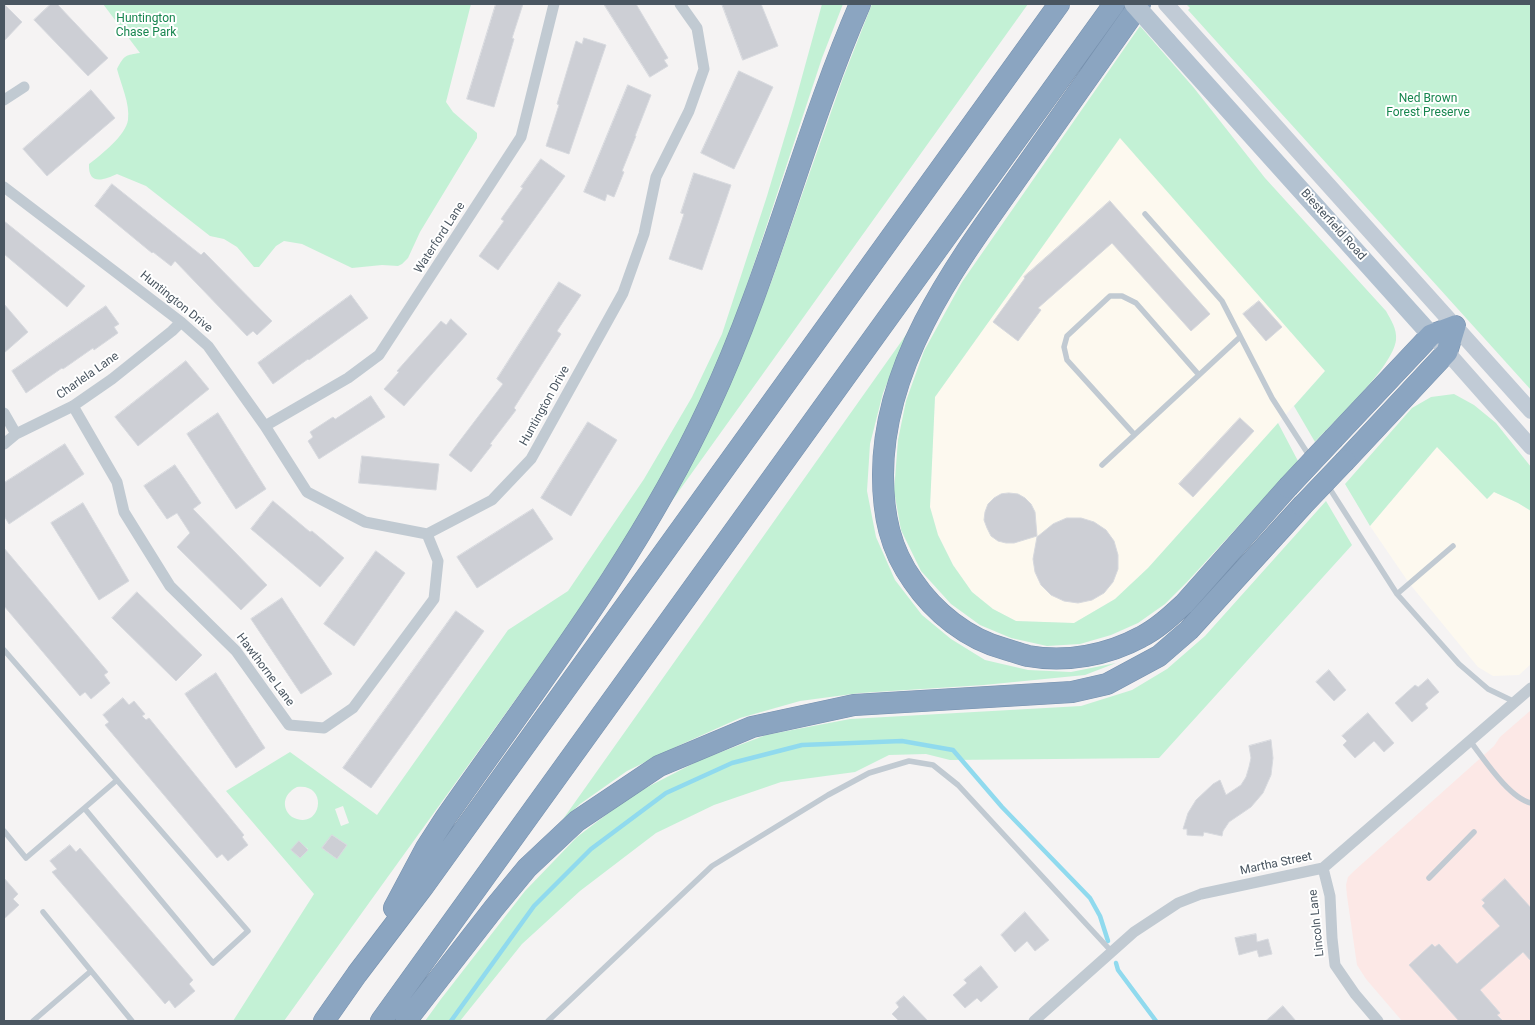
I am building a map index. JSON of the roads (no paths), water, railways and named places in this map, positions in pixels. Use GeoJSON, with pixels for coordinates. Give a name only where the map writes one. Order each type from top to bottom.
{"type":"FeatureCollection","features":[{"type":"Feature","properties":{"kind":"highway"},"geometry":{"type":"LineString","coordinates":[[357,974],[426,848],[598,600],[668,487],[730,360],[832,74],[860,4]]}},
{"type":"Feature","properties":{"kind":"highway"},"geometry":{"type":"LineString","coordinates":[[324,1021],[429,879],[1059,4]]}},
{"type":"Feature","properties":{"kind":"highway"},"geometry":{"type":"LineString","coordinates":[[381,1021],[1114,4]]}},
{"type":"Feature","properties":{"kind":"highway"},"geometry":{"type":"LineString","coordinates":[[1140,4],[958,265],[932,306],[898,385],[887,424],[883,453],[883,491],[888,531],[903,566],[922,595],[944,616],[969,634],[996,647],[1029,656],[1056,658],[1087,656],[1110,650],[1142,637],[1165,621],[1184,604],[1288,488],[1432,334],[1456,326]]}},
{"type":"Feature","properties":{"kind":"highway"},"geometry":{"type":"LineString","coordinates":[[406,1021],[488,915],[528,868],[577,821],[659,766],[752,727],[854,705],[1072,692],[1107,684],[1159,656],[1189,630],[1302,506],[1447,352],[1456,326]]}},
{"type":"Feature","properties":{"kind":"main road","name":"Biesterfield Road"},"geometry":{"type":"LineString","coordinates":[[1134,4],[1432,334],[1531,447]]}},
{"type":"Feature","properties":{"kind":"main road","name":"Biesterfield Road"},"geometry":{"type":"LineString","coordinates":[[1166,4],[1531,411]]}},
{"type":"Feature","properties":{"kind":"street","name":"Waterford Lane"},"geometry":{"type":"LineString","coordinates":[[264,426],[348,378],[379,356],[521,137],[554,4]]}},
{"type":"Feature","properties":{"kind":"street","name":"Huntington Drive"},"geometry":{"type":"LineString","coordinates":[[4,187],[181,322],[208,346],[307,492],[365,522],[428,534],[492,500],[531,459],[623,293],[644,234],[656,177],[688,111],[704,68],[697,28],[680,4]]}},
{"type":"Feature","properties":{"kind":"street"},"geometry":{"type":"LineString","coordinates":[[4,100],[24,87]]}},
{"type":"Feature","properties":{"kind":"street","name":"Charlela Lane"},"geometry":{"type":"LineString","coordinates":[[4,444],[16,434],[73,406],[112,379],[181,322]]}},
{"type":"Feature","properties":{"kind":"street","name":"Hawthorne Lane"},"geometry":{"type":"LineString","coordinates":[[73,406],[117,482],[124,512],[170,586],[236,651],[289,725],[324,728],[352,708],[434,598],[438,561],[428,534]]}},
{"type":"Feature","properties":{"kind":"street"},"geometry":{"type":"LineString","coordinates":[[4,413],[16,434]]}},
{"type":"Feature","properties":{"kind":"street","name":"Martha Street"},"geometry":{"type":"LineString","coordinates":[[1034,1021],[1134,932],[1178,903],[1201,894],[1323,868],[1531,688]]}},
{"type":"Feature","properties":{"kind":"street","name":"Lincoln Lane"},"geometry":{"type":"LineString","coordinates":[[1323,868],[1330,896],[1335,965],[1355,994],[1378,1021]]}},
{"type":"Feature","properties":{"kind":"lane"},"geometry":{"type":"LineString","coordinates":[[1145,214],[1222,301],[1272,398],[1314,463]]}},
{"type":"Feature","properties":{"kind":"lane"},"geometry":{"type":"LineString","coordinates":[[1134,434],[1067,360],[1064,347],[1066,336],[1102,303],[1110,296],[1122,296],[1136,302],[1200,375]]}},
{"type":"Feature","properties":{"kind":"lane"},"geometry":{"type":"LineString","coordinates":[[1102,465],[1240,337]]}},
{"type":"Feature","properties":{"kind":"lane"},"geometry":{"type":"LineString","coordinates":[[1324,480],[1397,594],[1459,664],[1488,689],[1515,702]]}},
{"type":"Feature","properties":{"kind":"lane"},"geometry":{"type":"LineString","coordinates":[[1397,594],[1453,546]]}},
{"type":"Feature","properties":{"kind":"lane"},"geometry":{"type":"LineString","coordinates":[[4,650],[248,931],[214,964],[85,809]]}},
{"type":"Feature","properties":{"kind":"lane"},"geometry":{"type":"LineString","coordinates":[[1470,741],[1511,792],[1526,802],[1531,803]]}},
{"type":"Feature","properties":{"kind":"lane"},"geometry":{"type":"LineString","coordinates":[[548,1021],[712,866],[861,777],[910,761],[933,765],[958,786],[1112,952]]}},
{"type":"Feature","properties":{"kind":"lane"},"geometry":{"type":"LineString","coordinates":[[4,831],[26,858],[117,780]]}},
{"type":"Feature","properties":{"kind":"lane"},"geometry":{"type":"LineString","coordinates":[[1429,878],[1474,832]]}},
{"type":"Feature","properties":{"kind":"lane"},"geometry":{"type":"LineString","coordinates":[[43,912],[132,1021]]}},
{"type":"Feature","properties":{"kind":"lane"},"geometry":{"type":"LineString","coordinates":[[33,1021],[91,971]]}},
{"type":"Feature","properties":{"kind":"waterway"},"geometry":{"type":"LineString","coordinates":[[451,1021],[534,906],[591,849],[666,793],[732,763],[802,745],[902,741],[953,750],[1002,807],[1090,898],[1100,916],[1108,941]]}},
{"type":"Feature","properties":{"kind":"waterway"},"geometry":{"type":"LineString","coordinates":[[1116,963],[1118,970],[1156,1021]]}},
{"type":"Feature","properties":{"kind":"park label","name":"Huntington Chase Park"},"geometry":{"type":"Point","coordinates":[146,26]}},
{"type":"Feature","properties":{"kind":"park label","name":"Ned Brown Forest Preserve"},"geometry":{"type":"Point","coordinates":[1428,106]}}]}
